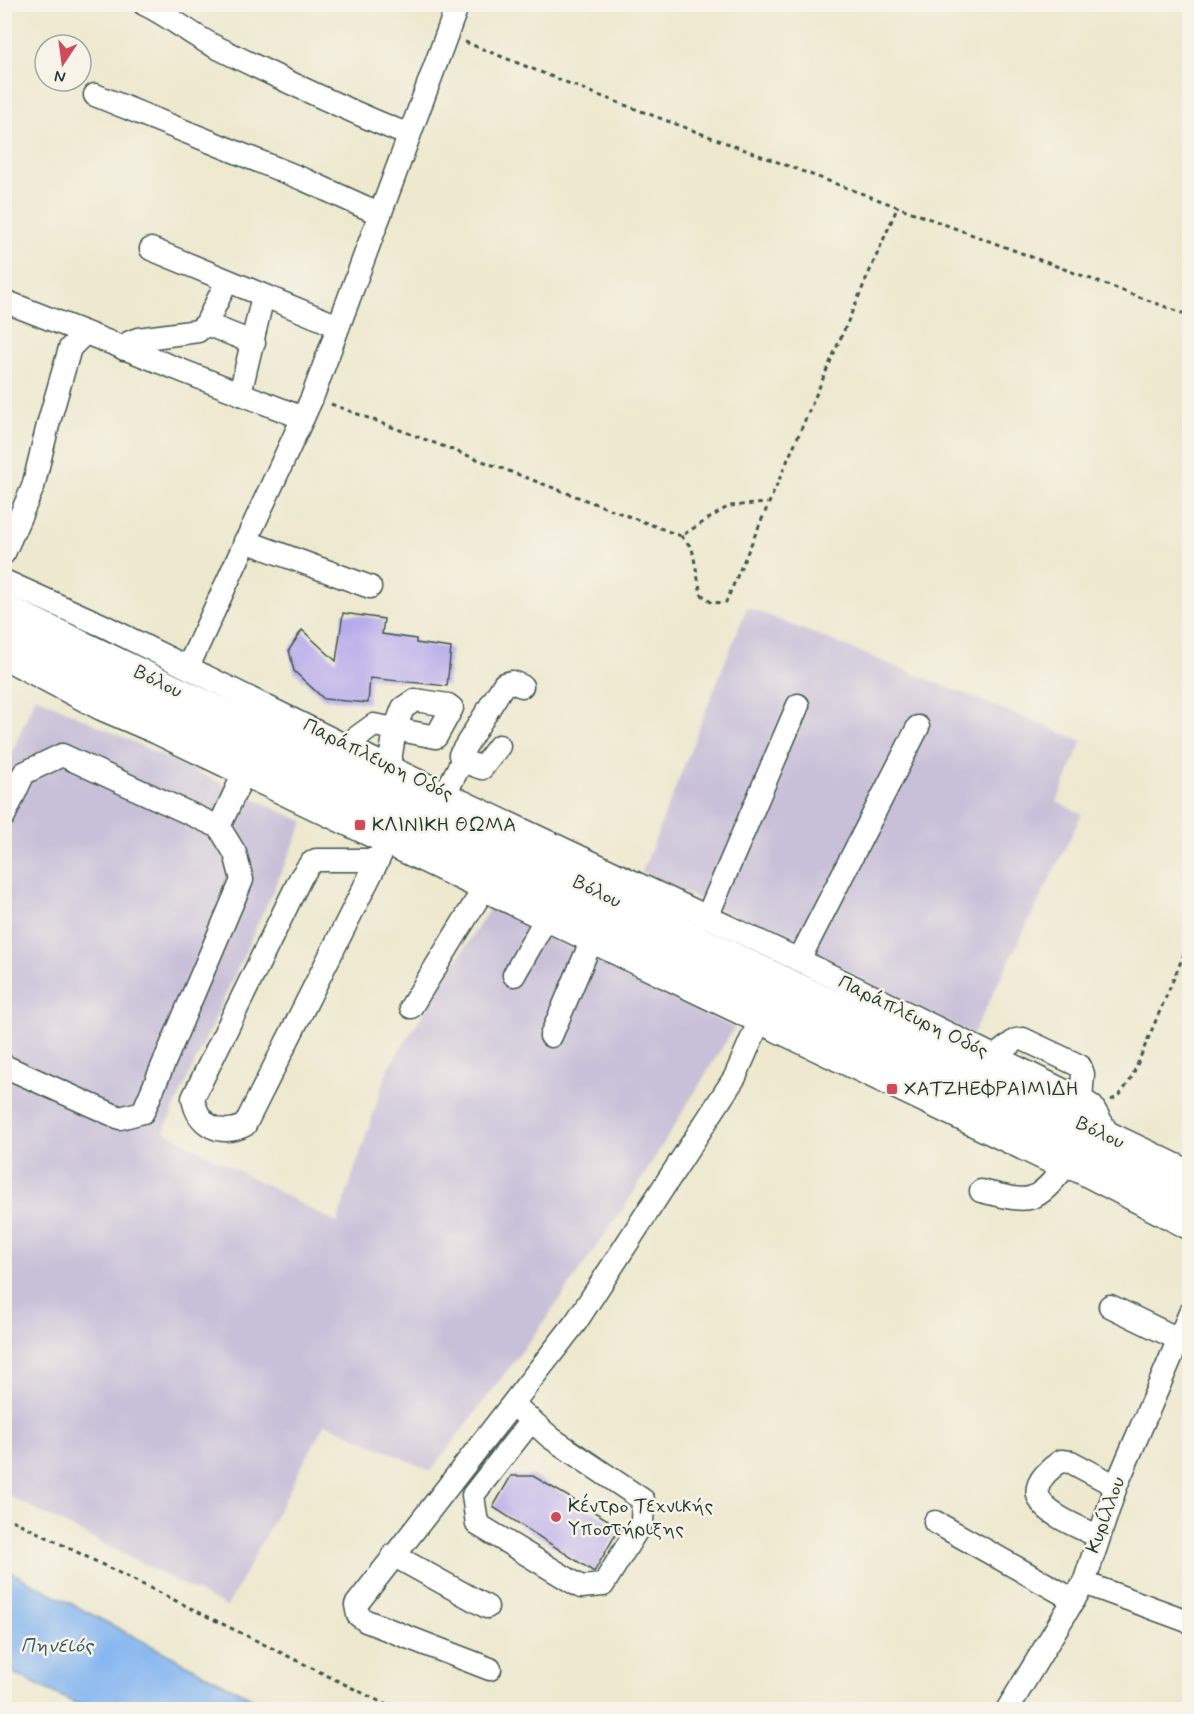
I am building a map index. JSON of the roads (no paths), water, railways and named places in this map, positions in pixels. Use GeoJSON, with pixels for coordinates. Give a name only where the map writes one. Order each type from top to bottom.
{"type":"FeatureCollection","features":[{"type":"Feature","properties":{"kind":"main road","name":"Βόλου"},"geometry":{"type":"LineString","coordinates":[[4,608],[1089,1159],[1190,1175]]}},
{"type":"Feature","properties":{"kind":"main road","name":"Βόλου"},"geometry":{"type":"LineString","coordinates":[[4,636],[1089,1159],[1190,1202]]}},
{"type":"Feature","properties":{"kind":"street"},"geometry":{"type":"LineString","coordinates":[[144,4],[213,46],[337,106],[410,135]]}},
{"type":"Feature","properties":{"kind":"street"},"geometry":{"type":"LineString","coordinates":[[188,667],[307,408],[458,4]]}},
{"type":"Feature","properties":{"kind":"street"},"geometry":{"type":"LineString","coordinates":[[95,95],[305,180],[380,214]]}},
{"type":"Feature","properties":{"kind":"street"},"geometry":{"type":"LineString","coordinates":[[151,249],[338,327]]}},
{"type":"Feature","properties":{"kind":"street"},"geometry":{"type":"LineString","coordinates":[[124,349],[133,341],[191,334],[206,324],[227,281]]}},
{"type":"Feature","properties":{"kind":"street"},"geometry":{"type":"LineString","coordinates":[[240,394],[254,344],[263,296]]}},
{"type":"Feature","properties":{"kind":"street"},"geometry":{"type":"LineString","coordinates":[[4,302],[240,394],[307,408]]}},
{"type":"Feature","properties":{"kind":"street"},"geometry":{"type":"LineString","coordinates":[[206,324],[254,344]]}},
{"type":"Feature","properties":{"kind":"street"},"geometry":{"type":"LineString","coordinates":[[4,553],[33,487],[70,348],[85,333]]}},
{"type":"Feature","properties":{"kind":"street"},"geometry":{"type":"LineString","coordinates":[[245,542],[370,587]]}},
{"type":"Feature","properties":{"kind":"street","name":"Παράπλευρη Οδός"},"geometry":{"type":"LineString","coordinates":[[4,581],[188,667],[345,746],[799,960],[1086,1102],[1089,1159]]}},
{"type":"Feature","properties":{"kind":"street"},"geometry":{"type":"LineString","coordinates":[[4,658],[101,709],[350,826],[376,854]]}},
{"type":"Feature","properties":{"kind":"street"},"geometry":{"type":"LineString","coordinates":[[446,792],[462,761],[460,754],[504,684],[512,682],[522,686]]}},
{"type":"Feature","properties":{"kind":"street"},"geometry":{"type":"LineString","coordinates":[[707,917],[798,705]]}},
{"type":"Feature","properties":{"kind":"street"},"geometry":{"type":"LineString","coordinates":[[345,746],[374,725],[395,729],[389,766]]}},
{"type":"Feature","properties":{"kind":"street"},"geometry":{"type":"LineString","coordinates":[[799,960],[918,727]]}},
{"type":"Feature","properties":{"kind":"street"},"geometry":{"type":"LineString","coordinates":[[462,761],[482,768],[499,746]]}},
{"type":"Feature","properties":{"kind":"street"},"geometry":{"type":"LineString","coordinates":[[4,816],[24,773],[62,755],[219,828],[235,853],[242,880],[143,1112],[120,1118],[4,1066]]}},
{"type":"Feature","properties":{"kind":"street"},"geometry":{"type":"LineString","coordinates":[[219,828],[243,774]]}},
{"type":"Feature","properties":{"kind":"street"},"geometry":{"type":"LineString","coordinates":[[376,854],[246,1125],[232,1131],[212,1128],[197,1112],[193,1098],[301,877],[312,861],[376,854],[483,890],[973,1126],[1089,1159],[1190,1229]]}},
{"type":"Feature","properties":{"kind":"street"},"geometry":{"type":"LineString","coordinates":[[411,1007],[483,890]]}},
{"type":"Feature","properties":{"kind":"street"},"geometry":{"type":"LineString","coordinates":[[514,975],[545,920]]}},
{"type":"Feature","properties":{"kind":"street"},"geometry":{"type":"LineString","coordinates":[[551,1036],[591,942]]}},
{"type":"Feature","properties":{"kind":"street"},"geometry":{"type":"LineString","coordinates":[[490,1669],[366,1622],[358,1615],[356,1605],[393,1555],[514,1405],[576,1322],[735,1077],[759,1022]]}},
{"type":"Feature","properties":{"kind":"street"},"geometry":{"type":"LineString","coordinates":[[981,1191],[1018,1199],[1034,1198],[1089,1159]]}},
{"type":"Feature","properties":{"kind":"street"},"geometry":{"type":"LineString","coordinates":[[1110,1306],[1178,1339]]}},
{"type":"Feature","properties":{"kind":"street","name":"Κυρίλλου"},"geometry":{"type":"LineString","coordinates":[[1007,1710],[1079,1592],[1116,1486],[1190,1313]]}},
{"type":"Feature","properties":{"kind":"street"},"geometry":{"type":"LineString","coordinates":[[514,1405],[531,1421],[644,1500],[642,1522],[603,1585],[581,1587],[477,1524],[473,1495],[531,1421]]}},
{"type":"Feature","properties":{"kind":"street"},"geometry":{"type":"LineString","coordinates":[[1097,1536],[1047,1512],[1040,1503],[1043,1478],[1061,1461],[1071,1462],[1116,1486]]}},
{"type":"Feature","properties":{"kind":"street"},"geometry":{"type":"LineString","coordinates":[[935,1522],[1079,1592],[1190,1622]]}},
{"type":"Feature","properties":{"kind":"street"},"geometry":{"type":"LineString","coordinates":[[393,1555],[487,1607]]}},
{"type":"Feature","properties":{"kind":"water","name":"Πηνειός"},"geometry":{"type":"Polygon","coordinates":[[[5,1569],[272,1709],[87,1709],[5,1669],[5,1569]]]}},
{"type":"Feature","properties":{"kind":"place","name":"ΚΛΙΝΙΚΗ ΘΩΜΑ"},"geometry":{"type":"Point","coordinates":[360,825]}},
{"type":"Feature","properties":{"kind":"place","name":"ΧΑΤΖΗΕΦΡΑΙΜΙΔΗ"},"geometry":{"type":"Point","coordinates":[892,1089]}},
{"type":"Feature","properties":{"kind":"place","name":"Κέντρο Τεχνικής Υποστήριξης"},"geometry":{"type":"Point","coordinates":[556,1517]}}]}
